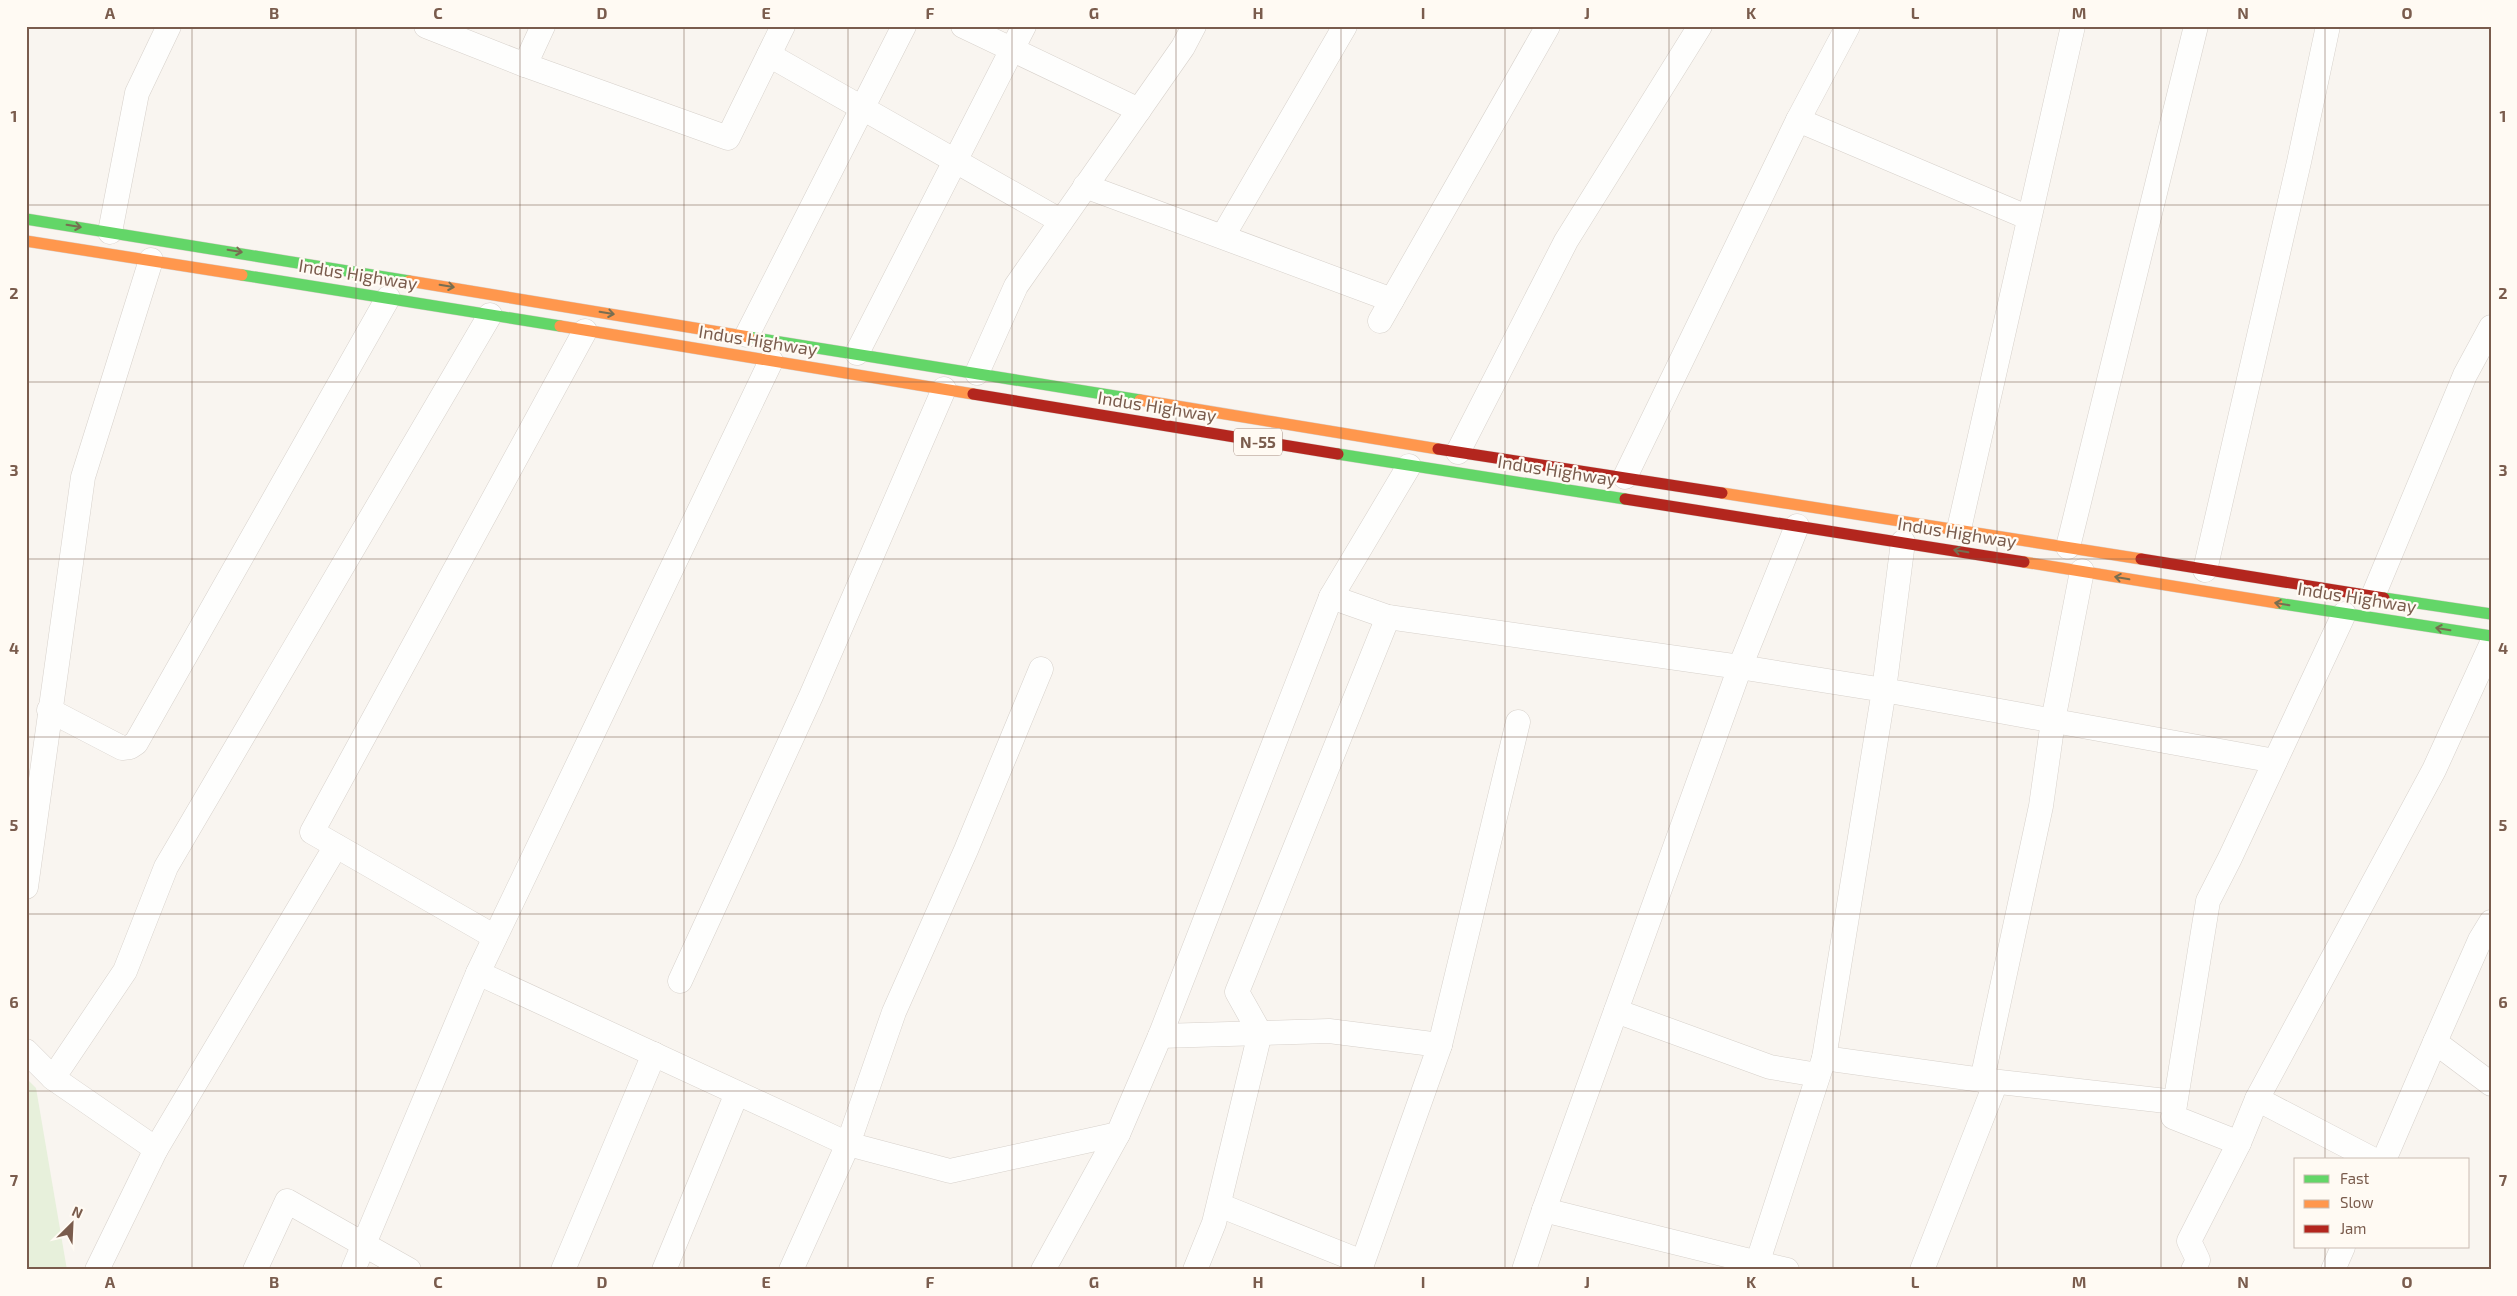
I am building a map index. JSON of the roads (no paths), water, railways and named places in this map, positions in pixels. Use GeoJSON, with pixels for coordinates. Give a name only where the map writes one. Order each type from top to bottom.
{"type":"FeatureCollection","features":[{"type":"Feature","properties":{"kind":"highway","name":"Indus Highway"},"geometry":{"type":"LineString","coordinates":[[26,219],[1458,452],[1959,529],[2205,570],[2491,614]]}},
{"type":"Feature","properties":{"kind":"highway","name":"Indus Highway"},"geometry":{"type":"LineString","coordinates":[[26,241],[415,302],[1409,466],[1903,542],[2491,636]]}},
{"type":"Feature","properties":{"kind":"highway"},"geometry":{"type":"LineString","coordinates":[[415,302],[419,282]]}},
{"type":"Feature","properties":{"kind":"highway"},"geometry":{"type":"LineString","coordinates":[[1014,401],[1017,379]]}},
{"type":"Feature","properties":{"kind":"highway"},"geometry":{"type":"LineString","coordinates":[[1212,434],[1215,412]]}},
{"type":"Feature","properties":{"kind":"highway"},"geometry":{"type":"LineString","coordinates":[[1590,494],[1593,472]]}},
{"type":"Feature","properties":{"kind":"highway"},"geometry":{"type":"LineString","coordinates":[[1723,514],[1727,493]]}},
{"type":"Feature","properties":{"kind":"street"},"geometry":{"type":"LineString","coordinates":[[110,232],[137,93],[169,26]]}},
{"type":"Feature","properties":{"kind":"street"},"geometry":{"type":"LineString","coordinates":[[426,26],[525,65],[728,138],[782,26]]}},
{"type":"Feature","properties":{"kind":"street"},"geometry":{"type":"LineString","coordinates":[[525,65],[543,26]]}},
{"type":"Feature","properties":{"kind":"street"},"geometry":{"type":"LineString","coordinates":[[747,336],[864,109],[904,26]]}},
{"type":"Feature","properties":{"kind":"street"},"geometry":{"type":"LineString","coordinates":[[963,26],[1139,110]]}},
{"type":"Feature","properties":{"kind":"street"},"geometry":{"type":"LineString","coordinates":[[856,353],[1024,26]]}},
{"type":"Feature","properties":{"kind":"street"},"geometry":{"type":"LineString","coordinates":[[977,373],[1016,286],[1183,47],[1194,26]]}},
{"type":"Feature","properties":{"kind":"street"},"geometry":{"type":"LineString","coordinates":[[1223,236],[1345,26]]}},
{"type":"Feature","properties":{"kind":"street"},"geometry":{"type":"LineString","coordinates":[[1380,321],[1548,26]]}},
{"type":"Feature","properties":{"kind":"street"},"geometry":{"type":"LineString","coordinates":[[1458,452],[1566,241],[1700,26]]}},
{"type":"Feature","properties":{"kind":"street"},"geometry":{"type":"LineString","coordinates":[[1625,477],[1798,120],[1848,26]]}},
{"type":"Feature","properties":{"kind":"street"},"geometry":{"type":"LineString","coordinates":[[1959,529],[2073,26]]}},
{"type":"Feature","properties":{"kind":"street"},"geometry":{"type":"LineString","coordinates":[[2068,547],[2196,26]]}},
{"type":"Feature","properties":{"kind":"street"},"geometry":{"type":"LineString","coordinates":[[2205,570],[2299,162],[2328,26]]}},
{"type":"Feature","properties":{"kind":"street"},"geometry":{"type":"LineString","coordinates":[[769,54],[1061,221]]}},
{"type":"Feature","properties":{"kind":"street"},"geometry":{"type":"LineString","coordinates":[[1798,120],[2029,218]]}},
{"type":"Feature","properties":{"kind":"street"},"geometry":{"type":"LineString","coordinates":[[1085,186],[1392,300]]}},
{"type":"Feature","properties":{"kind":"street"},"geometry":{"type":"LineString","coordinates":[[26,887],[49,710],[83,477],[152,260]]}},
{"type":"Feature","properties":{"kind":"street"},"geometry":{"type":"LineString","coordinates":[[49,710],[122,748],[130,748],[136,742],[388,298]]}},
{"type":"Feature","properties":{"kind":"street"},"geometry":{"type":"LineString","coordinates":[[52,1078],[125,971],[166,867],[490,315]]}},
{"type":"Feature","properties":{"kind":"street"},"geometry":{"type":"LineString","coordinates":[[2373,596],[2466,375],[2491,327]]}},
{"type":"Feature","properties":{"kind":"street"},"geometry":{"type":"LineString","coordinates":[[495,937],[312,832],[585,331]]}},
{"type":"Feature","properties":{"kind":"street"},"geometry":{"type":"LineString","coordinates":[[353,1270],[478,973],[771,361]]}},
{"type":"Feature","properties":{"kind":"street"},"geometry":{"type":"LineString","coordinates":[[680,981],[811,696],[944,389]]}},
{"type":"Feature","properties":{"kind":"street"},"geometry":{"type":"LineString","coordinates":[[1043,1270],[1118,1134],[1160,1036],[1331,596],[1409,466]]}},
{"type":"Feature","properties":{"kind":"street"},"geometry":{"type":"LineString","coordinates":[[1524,1270],[1740,667],[1797,526]]}},
{"type":"Feature","properties":{"kind":"street"},"geometry":{"type":"LineString","coordinates":[[1757,1264],[1821,1066],[1884,690],[1903,542]]}},
{"type":"Feature","properties":{"kind":"street"},"geometry":{"type":"LineString","coordinates":[[1922,1270],[1989,1081],[2041,806],[2053,721],[2082,571]]}},
{"type":"Feature","properties":{"kind":"street"},"geometry":{"type":"LineString","coordinates":[[1331,596],[1388,616],[1884,690],[2275,761]]}},
{"type":"Feature","properties":{"kind":"street"},"geometry":{"type":"LineString","coordinates":[[2240,1143],[2173,1117],[2208,901],[2344,614]]}},
{"type":"Feature","properties":{"kind":"street"},"geometry":{"type":"LineString","coordinates":[[1194,1270],[1214,1224],[1260,1033],[1237,992],[1388,616]]}},
{"type":"Feature","properties":{"kind":"street"},"geometry":{"type":"LineString","coordinates":[[2193,1270],[2198,1260],[2189,1241],[2240,1143],[2257,1100],[2434,770],[2491,645]]}},
{"type":"Feature","properties":{"kind":"street"},"geometry":{"type":"LineString","coordinates":[[791,1270],[848,1144],[894,1012],[966,850],[1041,669]]}},
{"type":"Feature","properties":{"kind":"street"},"geometry":{"type":"LineString","coordinates":[[1219,1205],[1361,1266],[1440,1045],[1518,722]]}},
{"type":"Feature","properties":{"kind":"street"},"geometry":{"type":"LineString","coordinates":[[97,1270],[156,1148],[336,846]]}},
{"type":"Feature","properties":{"kind":"street"},"geometry":{"type":"LineString","coordinates":[[2385,1158],[2480,940],[2491,922]]}},
{"type":"Feature","properties":{"kind":"street"},"geometry":{"type":"LineString","coordinates":[[478,973],[848,1144],[950,1171],[1118,1134]]}},
{"type":"Feature","properties":{"kind":"street"},"geometry":{"type":"LineString","coordinates":[[1616,1011],[1770,1067],[1821,1066],[1989,1081],[2175,1102]]}},
{"type":"Feature","properties":{"kind":"street"},"geometry":{"type":"LineString","coordinates":[[1160,1036],[1329,1031],[1440,1045]]}},
{"type":"Feature","properties":{"kind":"street"},"geometry":{"type":"LineString","coordinates":[[2435,1042],[2491,1084]]}},
{"type":"Feature","properties":{"kind":"street"},"geometry":{"type":"LineString","coordinates":[[26,1051],[52,1078],[156,1148]]}},
{"type":"Feature","properties":{"kind":"street"},"geometry":{"type":"LineString","coordinates":[[563,1270],[654,1054]]}},
{"type":"Feature","properties":{"kind":"street"},"geometry":{"type":"LineString","coordinates":[[664,1270],[737,1093]]}},
{"type":"Feature","properties":{"kind":"street"},"geometry":{"type":"LineString","coordinates":[[2257,1100],[2370,1158]]}},
{"type":"Feature","properties":{"kind":"street"},"geometry":{"type":"LineString","coordinates":[[255,1270],[287,1201],[409,1270]]}},
{"type":"Feature","properties":{"kind":"street"},"geometry":{"type":"LineString","coordinates":[[1544,1210],[1787,1270]]}},
{"type":"Feature","properties":{"kind":"street"},"geometry":{"type":"LineString","coordinates":[[2333,1270],[2343,1248]]}}]}
